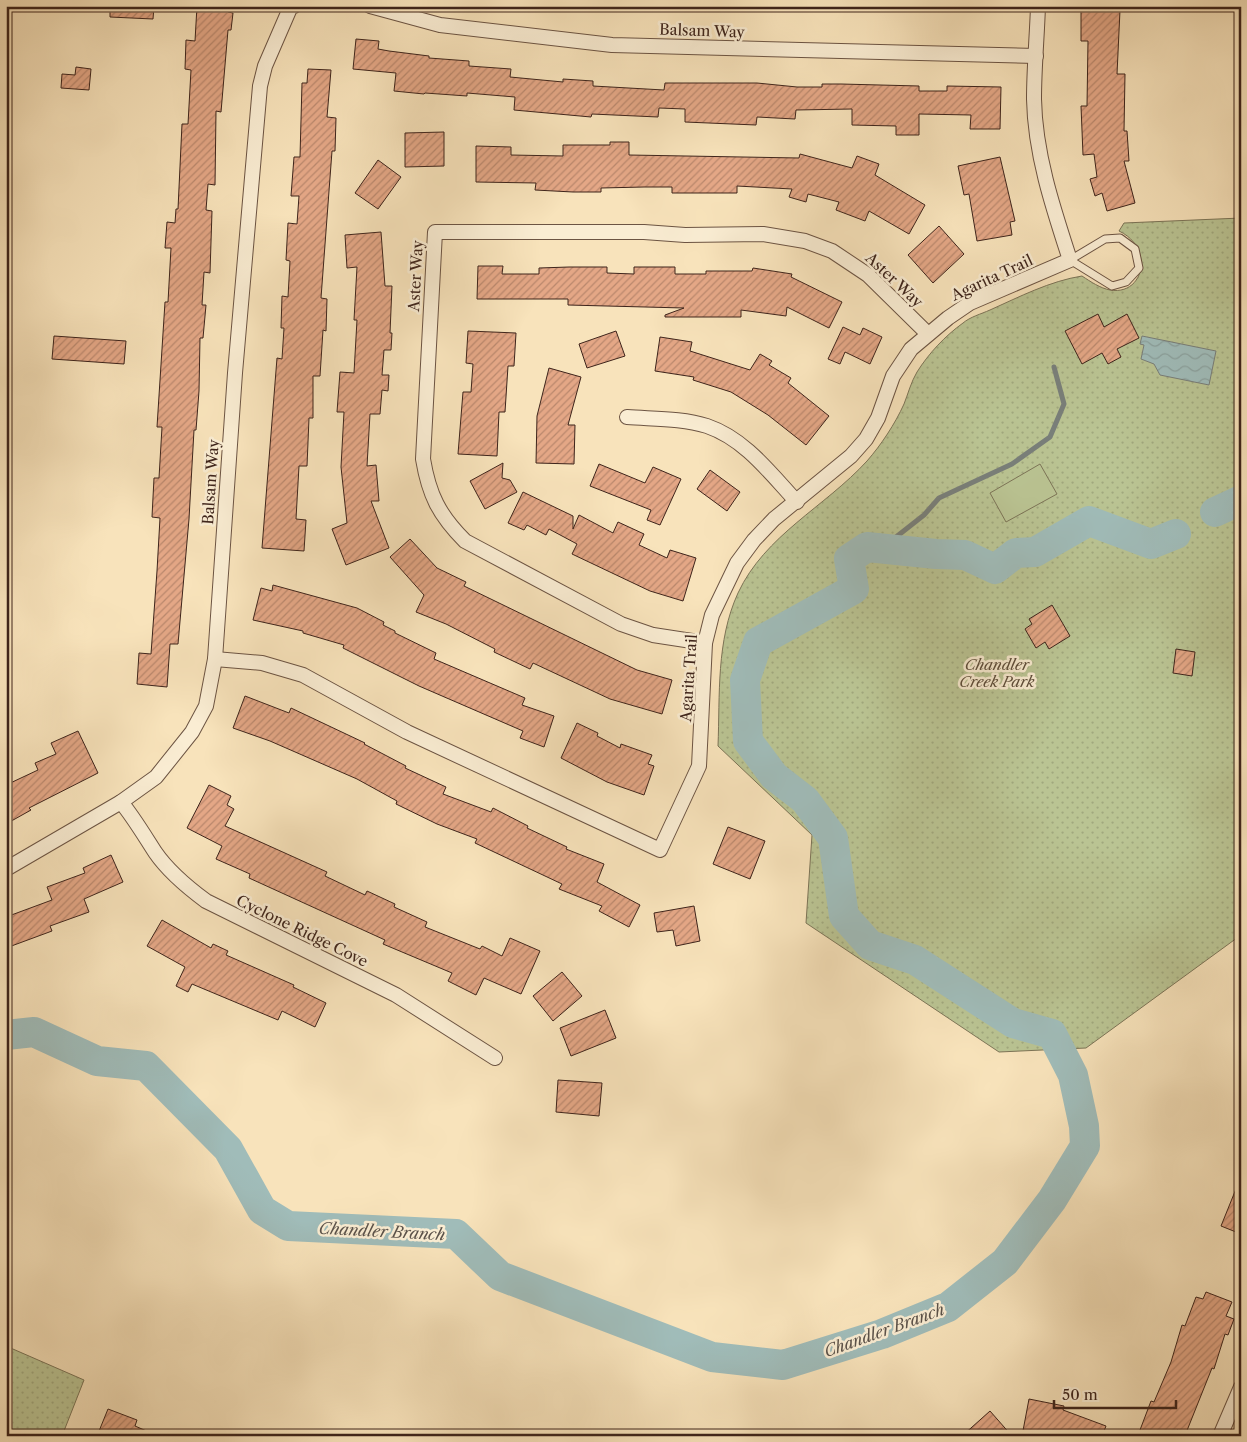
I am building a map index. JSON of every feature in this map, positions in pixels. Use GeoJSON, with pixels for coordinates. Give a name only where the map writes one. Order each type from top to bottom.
{"type":"FeatureCollection","features":[{"type":"Feature","properties":{"kind":"street","name":"Balsam Way"},"geometry":{"type":"LineString","coordinates":[[6,869],[122,802],[156,777],[192,732],[206,706],[216,659],[235,373],[260,86],[268,58],[291,6],[294,6]]}},
{"type":"Feature","properties":{"kind":"street","name":"Balsam Way"},"geometry":{"type":"LineString","coordinates":[[370,6],[440,25],[583,43],[1036,56]]}},
{"type":"Feature","properties":{"kind":"street"},"geometry":{"type":"LineString","coordinates":[[1038,6],[1034,99],[1036,127],[1046,183],[1070,260]]}},
{"type":"Feature","properties":{"kind":"street","name":"Aster Way"},"geometry":{"type":"LineString","coordinates":[[705,643],[653,635],[621,624],[465,541],[444,518],[435,504],[427,482],[422,459],[435,232],[763,234],[805,241],[832,251],[863,270],[928,334]]}},
{"type":"Feature","properties":{"kind":"street","name":"Agarita Trail"},"geometry":{"type":"LineString","coordinates":[[216,659],[262,663],[303,675],[407,732],[660,850],[699,766],[705,643],[712,615],[736,563],[774,519],[851,456],[866,438],[878,418],[893,376],[904,357],[928,334],[970,304],[1070,260]]}},
{"type":"Feature","properties":{"kind":"street"},"geometry":{"type":"LineString","coordinates":[[627,417],[686,422],[707,426],[726,435],[752,454],[797,502]]}},
{"type":"Feature","properties":{"kind":"street","name":"Cyclone Ridge Cove"},"geometry":{"type":"LineString","coordinates":[[122,802],[137,821],[156,853],[182,883],[206,901],[396,996],[495,1058]]}},
{"type":"Feature","properties":{"kind":"street"},"geometry":{"type":"LineString","coordinates":[[1220,1436],[1241,1386]]}},
{"type":"Feature","properties":{"kind":"lane"},"geometry":{"type":"LineString","coordinates":[[1120,238],[1135,248],[1138,268],[1126,282],[1112,286],[1070,260],[1104,239],[1120,238]]}},
{"type":"Feature","properties":{"kind":"green space","name":"Chandler Creek Park"},"geometry":{"type":"Polygon","coordinates":[[[1241,218],[1241,935],[1086,1048],[999,1052],[806,923],[812,835],[718,746],[720,668],[731,611],[738,593],[764,554],[797,523],[851,478],[872,455],[896,419],[917,372],[932,352],[956,328],[972,317],[1023,295],[1070,278],[1082,276],[1110,290],[1122,290],[1131,286],[1141,269],[1141,259],[1138,248],[1119,231],[1124,223],[1241,218]]]}},
{"type":"Feature","properties":{"kind":"green space"},"geometry":{"type":"Polygon","coordinates":[[[1040,464],[1057,494],[1006,522],[990,493],[1040,464]]]}},
{"type":"Feature","properties":{"kind":"green space"},"geometry":{"type":"Polygon","coordinates":[[[6,1346],[84,1380],[62,1436],[6,1436],[6,1346]]]}},
{"type":"Feature","properties":{"kind":"water"},"geometry":{"type":"Polygon","coordinates":[[[1142,336],[1216,351],[1209,385],[1160,375],[1154,364],[1141,359],[1144,345],[1140,344],[1142,336]]]}},
{"type":"Feature","properties":{"kind":"building"},"geometry":{"type":"Polygon","coordinates":[[[110,6],[154,6],[153,19],[110,17],[110,6]]]}},
{"type":"Feature","properties":{"kind":"building"},"geometry":{"type":"Polygon","coordinates":[[[197,6],[228,6],[228,12],[233,13],[231,30],[228,30],[221,112],[216,111],[215,185],[208,184],[206,210],[212,211],[210,273],[204,272],[202,305],[206,305],[203,338],[200,338],[199,391],[196,430],[194,430],[189,519],[178,644],[170,644],[167,687],[137,684],[139,653],[151,654],[160,518],[152,517],[154,478],[159,478],[162,427],[157,427],[165,302],[168,302],[171,248],[165,248],[167,222],[175,223],[176,209],[178,209],[182,124],[188,124],[191,70],[185,69],[186,40],[195,41],[197,6]]]}},
{"type":"Feature","properties":{"kind":"building"},"geometry":{"type":"Polygon","coordinates":[[[1081,10],[1120,10],[1117,74],[1125,74],[1124,131],[1127,131],[1129,161],[1124,161],[1135,203],[1107,211],[1102,193],[1095,196],[1090,179],[1097,177],[1094,154],[1083,155],[1081,106],[1087,106],[1088,41],[1081,41],[1081,10]]]}},
{"type":"Feature","properties":{"kind":"building"},"geometry":{"type":"Polygon","coordinates":[[[356,39],[379,41],[378,49],[429,56],[429,58],[469,61],[469,66],[511,69],[510,77],[563,82],[563,79],[593,81],[593,86],[664,90],[665,83],[757,83],[797,87],[822,87],[822,84],[841,84],[919,86],[919,91],[947,91],[947,86],[1001,87],[1000,129],[970,129],[971,115],[919,114],[919,135],[896,135],[896,126],[852,125],[852,109],[796,110],[795,119],[757,117],[756,125],[685,122],[685,109],[659,108],[658,117],[592,114],[591,117],[514,110],[515,97],[467,93],[467,96],[394,91],[396,73],[353,69],[356,39]]]}},
{"type":"Feature","properties":{"kind":"building"},"geometry":{"type":"Polygon","coordinates":[[[76,67],[91,69],[89,90],[61,88],[62,74],[75,75],[76,67]]]}},
{"type":"Feature","properties":{"kind":"building"},"geometry":{"type":"Polygon","coordinates":[[[308,69],[331,70],[327,117],[336,118],[335,151],[332,151],[321,298],[327,299],[326,331],[323,330],[320,376],[313,376],[313,418],[309,418],[307,466],[299,466],[296,519],[306,520],[304,551],[262,548],[277,358],[282,359],[284,328],[281,328],[282,296],[288,297],[290,261],[286,260],[288,223],[297,224],[299,196],[291,196],[294,157],[300,157],[302,83],[307,83],[308,69]]]}},
{"type":"Feature","properties":{"kind":"building"},"geometry":{"type":"Polygon","coordinates":[[[444,132],[444,166],[405,167],[405,133],[444,132]]]}},
{"type":"Feature","properties":{"kind":"building"},"geometry":{"type":"Polygon","coordinates":[[[610,142],[629,142],[629,155],[799,158],[800,154],[852,168],[857,156],[879,164],[875,175],[925,205],[909,234],[869,211],[865,221],[836,210],[839,202],[808,194],[806,202],[789,197],[792,189],[737,186],[737,193],[672,193],[672,187],[644,187],[601,188],[601,192],[573,192],[535,190],[536,183],[476,182],[476,146],[511,147],[511,155],[563,156],[563,145],[610,145],[610,142]]]}},
{"type":"Feature","properties":{"kind":"building"},"geometry":{"type":"Polygon","coordinates":[[[1000,157],[1015,221],[1010,222],[1012,235],[977,241],[969,194],[964,195],[958,166],[1000,157]]]}},
{"type":"Feature","properties":{"kind":"building"},"geometry":{"type":"Polygon","coordinates":[[[378,160],[401,177],[378,209],[355,193],[378,160]]]}},
{"type":"Feature","properties":{"kind":"building"},"geometry":{"type":"Polygon","coordinates":[[[939,226],[964,254],[933,283],[908,255],[939,226]]]}},
{"type":"Feature","properties":{"kind":"building"},"geometry":{"type":"Polygon","coordinates":[[[381,232],[385,286],[392,286],[391,350],[384,350],[382,375],[389,375],[388,391],[382,390],[380,414],[370,414],[367,466],[376,465],[379,501],[371,501],[389,548],[346,565],[332,529],[347,523],[341,467],[344,412],[337,412],[340,372],[354,373],[357,320],[354,320],[357,267],[347,268],[345,235],[381,232]]]}},
{"type":"Feature","properties":{"kind":"building"},"geometry":{"type":"Polygon","coordinates":[[[478,266],[503,266],[502,274],[539,274],[539,268],[569,267],[607,267],[607,273],[634,274],[634,267],[675,267],[675,274],[706,274],[706,271],[752,271],[753,268],[792,274],[791,277],[842,302],[829,328],[787,307],[786,316],[741,310],[741,317],[665,317],[665,315],[684,308],[568,305],[568,299],[477,299],[478,266]]]}},
{"type":"Feature","properties":{"kind":"building"},"geometry":{"type":"Polygon","coordinates":[[[1098,314],[1104,327],[1127,314],[1139,338],[1117,349],[1121,357],[1108,364],[1102,353],[1082,364],[1065,331],[1098,314]]]}},
{"type":"Feature","properties":{"kind":"building"},"geometry":{"type":"Polygon","coordinates":[[[843,327],[860,335],[863,328],[882,337],[870,364],[845,352],[840,364],[828,359],[843,327]]]}},
{"type":"Feature","properties":{"kind":"building"},"geometry":{"type":"Polygon","coordinates":[[[468,331],[516,333],[514,366],[508,366],[505,412],[499,412],[497,456],[458,454],[463,392],[471,392],[473,364],[466,363],[468,331]]]}},
{"type":"Feature","properties":{"kind":"building"},"geometry":{"type":"Polygon","coordinates":[[[616,331],[625,356],[587,368],[579,344],[616,331]]]}},
{"type":"Feature","properties":{"kind":"building"},"geometry":{"type":"Polygon","coordinates":[[[54,336],[126,341],[124,364],[52,359],[54,336]]]}},
{"type":"Feature","properties":{"kind":"building"},"geometry":{"type":"Polygon","coordinates":[[[660,337],[692,342],[690,351],[750,370],[760,354],[772,361],[769,365],[791,378],[788,383],[829,416],[806,445],[768,415],[731,392],[693,380],[694,377],[655,371],[660,337]]]}},
{"type":"Feature","properties":{"kind":"building"},"geometry":{"type":"Polygon","coordinates":[[[549,368],[581,377],[568,425],[575,425],[574,464],[536,463],[537,416],[549,368]]]}},
{"type":"Feature","properties":{"kind":"building"},"geometry":{"type":"Polygon","coordinates":[[[503,463],[502,478],[510,480],[517,492],[485,509],[470,481],[503,463]]]}},
{"type":"Feature","properties":{"kind":"building"},"geometry":{"type":"Polygon","coordinates":[[[599,464],[645,483],[653,467],[681,479],[660,525],[647,520],[651,510],[590,486],[599,464]]]}},
{"type":"Feature","properties":{"kind":"building"},"geometry":{"type":"Polygon","coordinates":[[[710,470],[740,492],[727,511],[697,489],[710,470]]]}},
{"type":"Feature","properties":{"kind":"building"},"geometry":{"type":"Polygon","coordinates":[[[523,492],[573,516],[573,529],[579,515],[613,533],[618,522],[644,534],[639,545],[667,558],[670,550],[696,558],[683,601],[650,591],[572,554],[577,544],[549,529],[546,535],[527,525],[524,530],[508,523],[523,492]]]}},
{"type":"Feature","properties":{"kind":"building"},"geometry":{"type":"Polygon","coordinates":[[[410,539],[437,568],[466,582],[464,586],[637,670],[672,680],[662,714],[610,699],[533,663],[530,669],[494,652],[495,649],[446,624],[416,612],[424,595],[390,557],[410,539]]]}},
{"type":"Feature","properties":{"kind":"building"},"geometry":{"type":"Polygon","coordinates":[[[273,585],[357,608],[384,622],[383,625],[395,631],[395,633],[436,653],[434,659],[525,698],[522,705],[554,716],[544,747],[520,738],[523,731],[419,686],[343,648],[344,645],[303,633],[303,631],[253,620],[261,588],[272,591],[273,585]]]}},
{"type":"Feature","properties":{"kind":"building"},"geometry":{"type":"Polygon","coordinates":[[[1052,605],[1070,636],[1049,649],[1045,642],[1036,648],[1025,629],[1032,624],[1029,619],[1052,605]]]}},
{"type":"Feature","properties":{"kind":"building"},"geometry":{"type":"Polygon","coordinates":[[[1176,649],[1195,652],[1192,676],[1173,673],[1176,649]]]}},
{"type":"Feature","properties":{"kind":"building"},"geometry":{"type":"Polygon","coordinates":[[[245,696],[289,713],[291,708],[365,743],[406,766],[405,768],[446,787],[443,794],[491,812],[493,808],[528,826],[527,828],[567,847],[566,849],[604,864],[597,882],[640,905],[629,927],[599,911],[602,906],[559,889],[562,884],[475,843],[477,839],[437,824],[396,804],[397,801],[357,779],[270,741],[233,728],[245,696]]]}},
{"type":"Feature","properties":{"kind":"building"},"geometry":{"type":"Polygon","coordinates":[[[577,723],[598,733],[597,736],[620,748],[621,744],[652,755],[648,764],[654,766],[644,795],[607,782],[561,758],[577,723]]]}},
{"type":"Feature","properties":{"kind":"building"},"geometry":{"type":"Polygon","coordinates":[[[78,731],[98,773],[29,808],[31,810],[6,824],[6,785],[38,770],[35,763],[56,754],[51,743],[78,731]]]}},
{"type":"Feature","properties":{"kind":"building"},"geometry":{"type":"Polygon","coordinates":[[[209,785],[231,796],[227,805],[234,809],[225,826],[327,872],[325,876],[365,895],[367,891],[395,904],[394,907],[427,922],[425,927],[480,949],[482,946],[502,956],[510,938],[540,951],[521,994],[484,978],[476,995],[448,981],[452,973],[383,944],[385,940],[249,878],[250,874],[216,859],[222,846],[187,828],[209,785]]]}},
{"type":"Feature","properties":{"kind":"building"},"geometry":{"type":"Polygon","coordinates":[[[728,827],[765,841],[750,879],[713,864],[728,827]]]}},
{"type":"Feature","properties":{"kind":"building"},"geometry":{"type":"Polygon","coordinates":[[[111,855],[123,882],[84,899],[89,912],[50,926],[52,931],[6,948],[6,917],[52,900],[47,887],[85,873],[83,868],[111,855]]]}},
{"type":"Feature","properties":{"kind":"building"},"geometry":{"type":"Polygon","coordinates":[[[694,906],[700,941],[676,946],[673,930],[657,932],[654,913],[694,906]]]}},
{"type":"Feature","properties":{"kind":"building"},"geometry":{"type":"Polygon","coordinates":[[[162,920],[211,948],[213,944],[228,951],[226,955],[294,985],[293,987],[326,1003],[315,1027],[282,1011],[278,1020],[192,984],[188,992],[176,986],[185,967],[147,946],[162,920]]]}},
{"type":"Feature","properties":{"kind":"building"},"geometry":{"type":"Polygon","coordinates":[[[562,972],[582,996],[553,1021],[533,996],[562,972]]]}},
{"type":"Feature","properties":{"kind":"building"},"geometry":{"type":"Polygon","coordinates":[[[605,1010],[616,1038],[571,1056],[560,1028],[605,1010]]]}},
{"type":"Feature","properties":{"kind":"building"},"geometry":{"type":"Polygon","coordinates":[[[558,1080],[602,1083],[599,1116],[556,1112],[558,1080]]]}},
{"type":"Feature","properties":{"kind":"building"},"geometry":{"type":"Polygon","coordinates":[[[1241,1179],[1241,1234],[1221,1226],[1241,1179]]]}},
{"type":"Feature","properties":{"kind":"building"},"geometry":{"type":"Polygon","coordinates":[[[1206,1292],[1232,1302],[1226,1316],[1234,1319],[1228,1335],[1225,1334],[1214,1369],[1212,1368],[1186,1433],[1177,1430],[1176,1436],[1156,1436],[1140,1430],[1151,1401],[1154,1402],[1171,1362],[1182,1325],[1185,1326],[1196,1297],[1203,1299],[1206,1292]]]}},
{"type":"Feature","properties":{"kind":"building"},"geometry":{"type":"Polygon","coordinates":[[[1029,1399],[1064,1406],[1063,1410],[1106,1426],[1102,1436],[1022,1436],[1029,1399]]]}},
{"type":"Feature","properties":{"kind":"building"},"geometry":{"type":"Polygon","coordinates":[[[108,1409],[137,1420],[135,1426],[158,1436],[97,1436],[108,1409]]]}},
{"type":"Feature","properties":{"kind":"building"},"geometry":{"type":"Polygon","coordinates":[[[990,1411],[1012,1436],[962,1436],[990,1411]]]}},
{"type":"Feature","properties":{"kind":"waterway"},"geometry":{"type":"LineString","coordinates":[[882,548],[924,515],[939,498],[1012,464],[1050,437],[1064,404],[1054,367]]}},
{"type":"Feature","properties":{"kind":"waterway","name":"Chandler Branch"},"geometry":{"type":"LineString","coordinates":[[1215,512],[1241,500]]}},
{"type":"Feature","properties":{"kind":"waterway","name":"Chandler Branch"},"geometry":{"type":"LineString","coordinates":[[6,1035],[34,1032],[97,1061],[146,1066],[228,1149],[262,1210],[288,1226],[456,1234],[500,1276],[712,1357],[783,1365],[882,1334],[948,1307],[1005,1262],[1052,1200],[1085,1146],[1084,1126],[1073,1075],[1052,1034],[1013,1023],[915,960],[870,945],[844,916],[833,838],[805,800],[774,776],[748,741],[745,680],[758,642],[854,589],[849,559],[867,547],[965,555],[995,569],[1016,553],[1035,552],[1089,521],[1151,544],[1176,534]]}}]}
